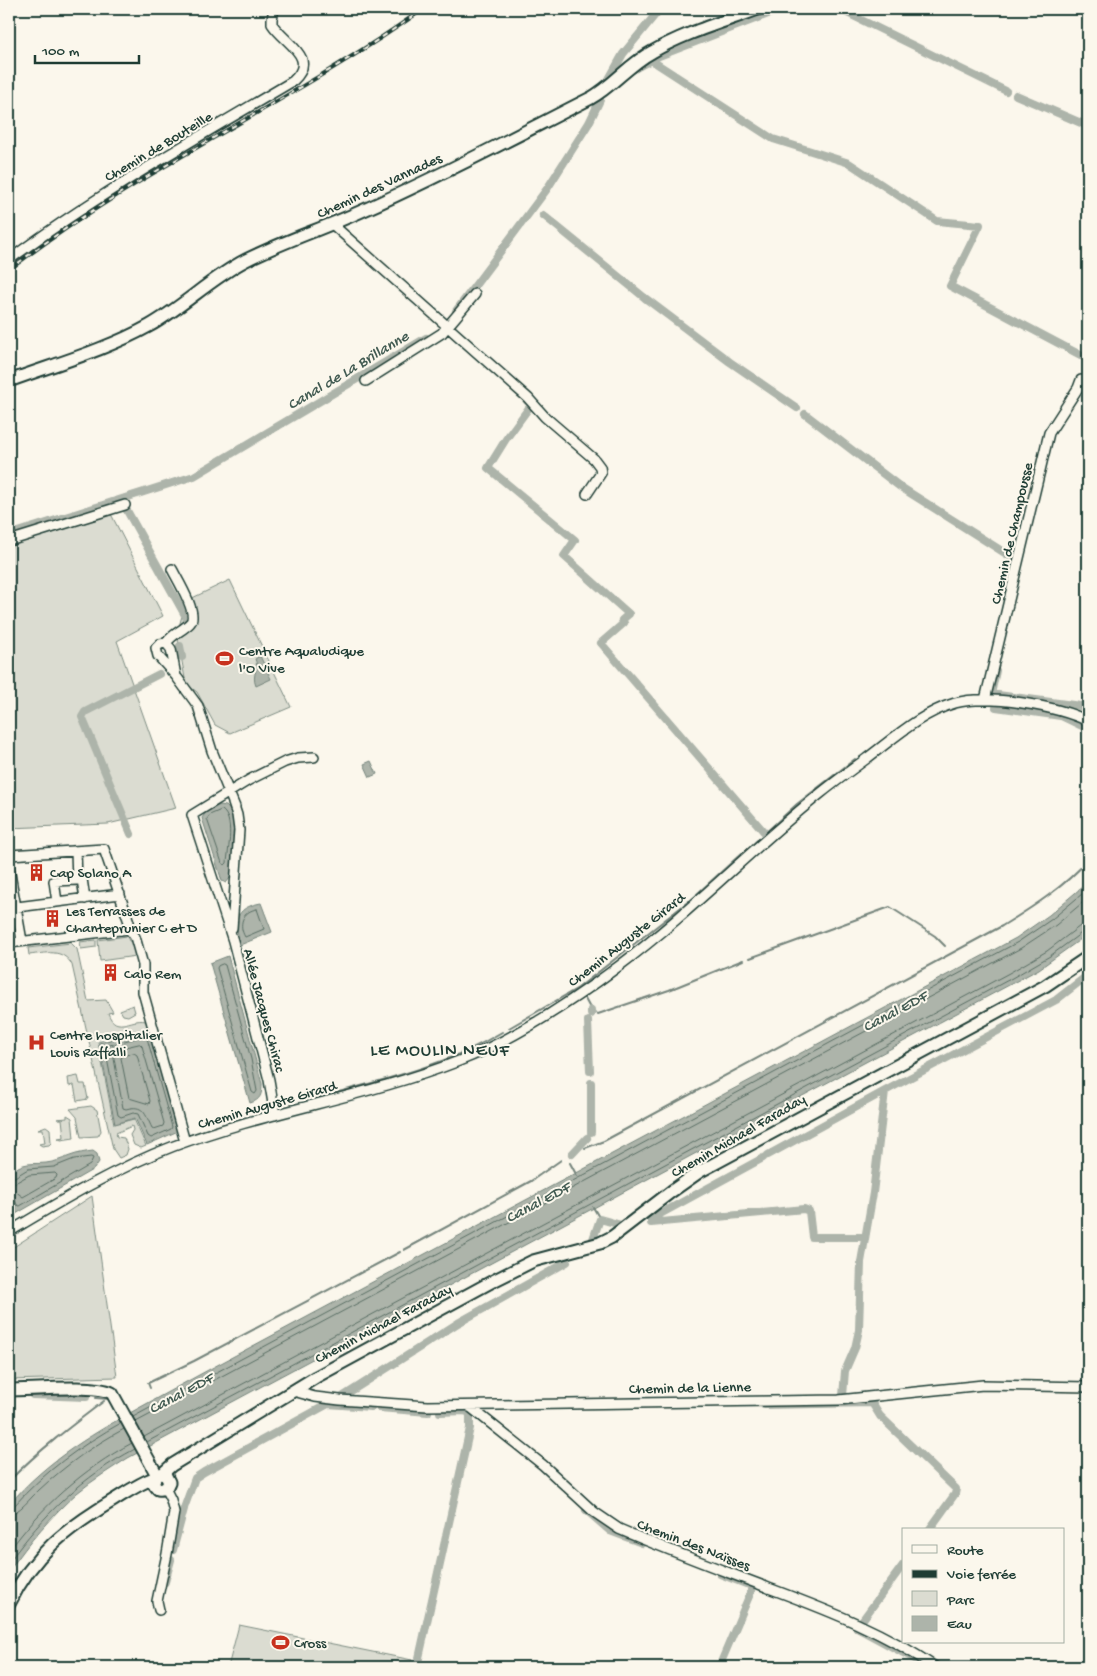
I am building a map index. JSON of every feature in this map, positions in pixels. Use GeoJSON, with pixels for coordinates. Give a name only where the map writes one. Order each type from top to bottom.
{"type":"FeatureCollection","features":[{"type":"Feature","properties":{"kind":"main road","name":"Chemin des Vannades"},"geometry":{"type":"LineString","coordinates":[[9,381],[101,347],[143,329],[173,311],[215,279],[244,261],[332,224],[456,167],[599,93],[643,58],[666,44],[758,9]]}},
{"type":"Feature","properties":{"kind":"main road","name":"Chemin Michael Faraday"},"geometry":{"type":"LineString","coordinates":[[159,1478],[175,1469],[194,1452],[293,1391],[523,1266],[546,1257],[607,1240],[699,1172],[1045,986],[1088,957]]}},
{"type":"Feature","properties":{"kind":"main road"},"geometry":{"type":"LineString","coordinates":[[9,1390],[84,1389],[112,1393],[159,1478],[143,1482],[116,1498],[80,1520],[50,1544],[26,1574],[9,1604]]}},
{"type":"Feature","properties":{"kind":"street","name":"Chemin de Bouteille"},"geometry":{"type":"LineString","coordinates":[[9,260],[93,201],[293,81],[300,74],[303,66],[302,59],[272,24],[274,9]]}},
{"type":"Feature","properties":{"kind":"street"},"geometry":{"type":"LineString","coordinates":[[332,224],[528,398],[545,417],[597,462],[600,467],[600,475],[587,494]]}},
{"type":"Feature","properties":{"kind":"street"},"geometry":{"type":"LineString","coordinates":[[366,381],[432,341],[445,324],[475,294]]}},
{"type":"Feature","properties":{"kind":"street","name":"Chemin de Champousse"},"geometry":{"type":"LineString","coordinates":[[985,700],[1048,433],[1078,388],[1081,380]]}},
{"type":"Feature","properties":{"kind":"street"},"geometry":{"type":"LineString","coordinates":[[9,541],[125,505]]}},
{"type":"Feature","properties":{"kind":"street"},"geometry":{"type":"LineString","coordinates":[[172,568],[189,602],[192,617],[190,623],[174,634],[166,643],[171,649],[176,676]]}},
{"type":"Feature","properties":{"kind":"street","name":"Allée Jacques Chirac"},"geometry":{"type":"LineString","coordinates":[[166,643],[157,646],[156,653],[198,706],[212,750],[235,808],[239,830],[232,918],[233,941]]}},
{"type":"Feature","properties":{"kind":"street","name":"Chemin Auguste Girard"},"geometry":{"type":"LineString","coordinates":[[9,1232],[121,1169],[185,1142],[275,1115],[336,1100],[439,1068],[476,1054],[538,1020],[621,965],[665,930],[821,793],[894,737],[938,709],[962,701],[985,700],[1060,710],[1088,721]]}},
{"type":"Feature","properties":{"kind":"street"},"geometry":{"type":"LineString","coordinates":[[215,800],[285,762],[298,758],[314,757]]}},
{"type":"Feature","properties":{"kind":"street"},"geometry":{"type":"LineString","coordinates":[[215,800],[228,799],[235,808]]}},
{"type":"Feature","properties":{"kind":"street","name":"Allée Jacques Chirac"},"geometry":{"type":"LineString","coordinates":[[215,800],[192,815],[233,941],[270,1080],[275,1115]]}},
{"type":"Feature","properties":{"kind":"street"},"geometry":{"type":"LineString","coordinates":[[9,855],[102,848],[105,850],[129,922],[129,929],[135,937],[143,965],[143,992],[185,1142]]}},
{"type":"Feature","properties":{"kind":"street"},"geometry":{"type":"LineString","coordinates":[[57,902],[54,880],[77,880],[76,851]]}},
{"type":"Feature","properties":{"kind":"street"},"geometry":{"type":"LineString","coordinates":[[9,868],[12,907],[22,941]]}},
{"type":"Feature","properties":{"kind":"street"},"geometry":{"type":"LineString","coordinates":[[80,880],[82,879],[85,899]]}},
{"type":"Feature","properties":{"kind":"street"},"geometry":{"type":"LineString","coordinates":[[215,885],[218,890],[222,891],[230,890],[234,885]]}},
{"type":"Feature","properties":{"kind":"street"},"geometry":{"type":"LineString","coordinates":[[12,907],[120,894]]}},
{"type":"Feature","properties":{"kind":"street"},"geometry":{"type":"LineString","coordinates":[[9,943],[129,929]]}},
{"type":"Feature","properties":{"kind":"street","name":"Chemin de la Lienne"},"geometry":{"type":"LineString","coordinates":[[293,1391],[315,1396],[371,1403],[470,1406],[839,1400],[983,1385],[1088,1387]]}},
{"type":"Feature","properties":{"kind":"street","name":"Chemin des Naïsses"},"geometry":{"type":"LineString","coordinates":[[470,1406],[543,1464],[594,1512],[619,1529],[829,1611],[886,1638],[935,1667]]}},
{"type":"Feature","properties":{"kind":"street"},"geometry":{"type":"LineString","coordinates":[[159,1478],[171,1500],[174,1512],[158,1597],[159,1610]]}},
{"type":"Feature","properties":{"kind":"green space"},"geometry":{"type":"Polygon","coordinates":[[[111,514],[163,616],[117,641],[176,808],[108,824],[9,828],[9,545],[111,514]]]}},
{"type":"Feature","properties":{"kind":"green space","name":"Centre Aqualudique l'O Vive"},"geometry":{"type":"Polygon","coordinates":[[[230,580],[291,707],[230,733],[215,725],[197,692],[186,684],[177,634],[186,601],[230,580]]]}},
{"type":"Feature","properties":{"kind":"green space"},"geometry":{"type":"Polygon","coordinates":[[[127,936],[129,941],[131,941],[136,956],[100,961],[98,940],[127,936]]]}},
{"type":"Feature","properties":{"kind":"green space"},"geometry":{"type":"Polygon","coordinates":[[[96,940],[96,947],[81,949],[80,942],[96,940]]]}},
{"type":"Feature","properties":{"kind":"green space"},"geometry":{"type":"Polygon","coordinates":[[[71,943],[77,949],[88,1001],[106,1000],[113,1012],[108,1013],[111,1020],[116,1023],[148,1022],[149,1029],[98,1042],[114,1124],[134,1119],[146,1146],[141,1148],[134,1145],[130,1135],[133,1130],[132,1126],[116,1133],[117,1137],[124,1138],[128,1149],[126,1155],[119,1158],[113,1149],[72,965],[64,956],[59,954],[29,955],[28,948],[71,943]]]}},
{"type":"Feature","properties":{"kind":"green space"},"geometry":{"type":"Polygon","coordinates":[[[133,1005],[135,1012],[128,1016],[123,1015],[120,1010],[133,1005]]]}},
{"type":"Feature","properties":{"kind":"green space"},"geometry":{"type":"Polygon","coordinates":[[[78,1076],[80,1084],[85,1084],[88,1099],[77,1101],[74,1085],[69,1086],[68,1078],[78,1076]]]}},
{"type":"Feature","properties":{"kind":"green space"},"geometry":{"type":"Polygon","coordinates":[[[91,1106],[97,1110],[101,1131],[98,1136],[81,1137],[77,1117],[70,1109],[91,1106]]]}},
{"type":"Feature","properties":{"kind":"green space"},"geometry":{"type":"Polygon","coordinates":[[[67,1115],[72,1118],[74,1138],[61,1140],[58,1138],[64,1137],[62,1119],[57,1119],[67,1118],[67,1115]]]}},
{"type":"Feature","properties":{"kind":"green space"},"geometry":{"type":"Polygon","coordinates":[[[46,1126],[50,1129],[51,1143],[42,1146],[39,1144],[45,1143],[43,1129],[38,1129],[46,1126]]]}},
{"type":"Feature","properties":{"kind":"green space"},"geometry":{"type":"Polygon","coordinates":[[[92,1196],[117,1377],[9,1380],[9,1250],[92,1196]]]}},
{"type":"Feature","properties":{"kind":"green space","name":"Cross"},"geometry":{"type":"Polygon","coordinates":[[[239,1625],[412,1660],[411,1667],[228,1667],[239,1625]]]}},
{"type":"Feature","properties":{"kind":"water"},"geometry":{"type":"Polygon","coordinates":[[[260,656],[271,679],[256,686],[254,678],[257,666],[255,659],[260,656]]]}},
{"type":"Feature","properties":{"kind":"water"},"geometry":{"type":"Polygon","coordinates":[[[371,761],[377,774],[370,777],[364,764],[371,761]]]}},
{"type":"Feature","properties":{"kind":"water"},"geometry":{"type":"Polygon","coordinates":[[[220,805],[226,806],[231,812],[235,830],[230,878],[226,883],[222,881],[202,818],[206,812],[220,805]]]}},
{"type":"Feature","properties":{"kind":"water","name":"Canal EDF"},"geometry":{"type":"Polygon","coordinates":[[[1088,882],[1088,934],[1039,969],[128,1458],[89,1484],[67,1502],[24,1550],[9,1571],[9,1505],[39,1474],[91,1436],[225,1361],[1016,938],[1049,915],[1088,882]]]}},
{"type":"Feature","properties":{"kind":"water"},"geometry":{"type":"Polygon","coordinates":[[[261,903],[272,932],[240,945],[237,929],[238,917],[245,908],[261,903]]]}},
{"type":"Feature","properties":{"kind":"water"},"geometry":{"type":"Polygon","coordinates":[[[228,956],[262,1084],[260,1096],[257,1100],[250,1103],[210,963],[228,956]]]}},
{"type":"Feature","properties":{"kind":"water"},"geometry":{"type":"Polygon","coordinates":[[[149,1030],[178,1131],[147,1145],[135,1118],[115,1124],[99,1043],[149,1030]]]}},
{"type":"Feature","properties":{"kind":"water"},"geometry":{"type":"Polygon","coordinates":[[[93,1151],[97,1154],[99,1162],[94,1169],[14,1215],[9,1192],[10,1177],[13,1171],[28,1164],[49,1163],[76,1154],[93,1151]]]}},
{"type":"Feature","properties":{"kind":"waterway","name":"Canal de La Brillanne"},"geometry":{"type":"LineString","coordinates":[[609,79],[623,54],[660,9]]}},
{"type":"Feature","properties":{"kind":"waterway"},"geometry":{"type":"LineString","coordinates":[[634,69],[659,56],[781,9]]}},
{"type":"Feature","properties":{"kind":"waterway"},"geometry":{"type":"LineString","coordinates":[[839,9],[1006,91]]}},
{"type":"Feature","properties":{"kind":"waterway"},"geometry":{"type":"LineString","coordinates":[[651,60],[773,139],[849,163],[937,221],[980,225],[950,286],[1088,359]]}},
{"type":"Feature","properties":{"kind":"waterway"},"geometry":{"type":"LineString","coordinates":[[1016,95],[1088,126]]}},
{"type":"Feature","properties":{"kind":"waterway","name":"Canal de La Brillanne"},"geometry":{"type":"LineString","coordinates":[[456,311],[547,189],[589,123],[600,100]]}},
{"type":"Feature","properties":{"kind":"waterway"},"geometry":{"type":"LineString","coordinates":[[543,215],[645,298],[730,362],[797,408]]}},
{"type":"Feature","properties":{"kind":"waterway","name":"Canal de La Brillanne"},"geometry":{"type":"LineString","coordinates":[[9,535],[194,476],[426,338]]}},
{"type":"Feature","properties":{"kind":"waterway"},"geometry":{"type":"LineString","coordinates":[[527,401],[531,405],[488,468],[575,540],[564,556],[629,614],[622,620]]}},
{"type":"Feature","properties":{"kind":"waterway"},"geometry":{"type":"LineString","coordinates":[[805,414],[899,486],[1016,560]]}},
{"type":"Feature","properties":{"kind":"waterway","name":"Canal de La Brillanne"},"geometry":{"type":"LineString","coordinates":[[125,507],[186,617]]}},
{"type":"Feature","properties":{"kind":"waterway"},"geometry":{"type":"LineString","coordinates":[[624,623],[601,643],[765,833]]}},
{"type":"Feature","properties":{"kind":"waterway","name":"Canal de La Brillanne"},"geometry":{"type":"LineString","coordinates":[[180,646],[182,657]]}},
{"type":"Feature","properties":{"kind":"waterway"},"geometry":{"type":"LineString","coordinates":[[996,671],[991,694],[1088,707]]}},
{"type":"Feature","properties":{"kind":"waterway","name":"Canal de La Brillanne"},"geometry":{"type":"LineString","coordinates":[[131,834],[82,717],[85,712],[159,674]]}},
{"type":"Feature","properties":{"kind":"waterway"},"geometry":{"type":"LineString","coordinates":[[996,707],[1061,716],[1088,729]]}},
{"type":"Feature","properties":{"kind":"waterway"},"geometry":{"type":"LineString","coordinates":[[752,845],[797,804],[855,759]]}},
{"type":"Feature","properties":{"kind":"waterway"},"geometry":{"type":"LineString","coordinates":[[697,894],[742,853]]}},
{"type":"Feature","properties":{"kind":"waterway"},"geometry":{"type":"LineString","coordinates":[[585,1148],[604,1141],[1002,926],[1058,888],[1088,860]]}},
{"type":"Feature","properties":{"kind":"waterway"},"geometry":{"type":"LineString","coordinates":[[509,1028],[578,988],[689,901]]}},
{"type":"Feature","properties":{"kind":"waterway"},"geometry":{"type":"LineString","coordinates":[[750,958],[890,907],[935,936],[945,946]]}},
{"type":"Feature","properties":{"kind":"waterway"},"geometry":{"type":"LineString","coordinates":[[584,997],[591,1010],[598,1014],[669,990],[743,960]]}},
{"type":"Feature","properties":{"kind":"waterway"},"geometry":{"type":"LineString","coordinates":[[885,1091],[1056,1000],[1088,975]]}},
{"type":"Feature","properties":{"kind":"waterway"},"geometry":{"type":"LineString","coordinates":[[588,1021],[590,1071]]}},
{"type":"Feature","properties":{"kind":"waterway"},"geometry":{"type":"LineString","coordinates":[[309,1100],[432,1065],[479,1045],[502,1032]]}},
{"type":"Feature","properties":{"kind":"waterway"},"geometry":{"type":"LineString","coordinates":[[591,1083],[591,1132]]}},
{"type":"Feature","properties":{"kind":"waterway"},"geometry":{"type":"LineString","coordinates":[[768,1155],[885,1091],[873,1193],[861,1262],[859,1330],[855,1348],[845,1371],[843,1396]]}},
{"type":"Feature","properties":{"kind":"waterway"},"geometry":{"type":"LineString","coordinates":[[572,1154],[587,1138]]}},
{"type":"Feature","properties":{"kind":"waterway"},"geometry":{"type":"LineString","coordinates":[[763,1158],[651,1219],[651,1223],[804,1209],[809,1211],[812,1237],[864,1237]]}},
{"type":"Feature","properties":{"kind":"waterway"},"geometry":{"type":"LineString","coordinates":[[404,1250],[531,1181],[561,1160]]}},
{"type":"Feature","properties":{"kind":"waterway"},"geometry":{"type":"LineString","coordinates":[[570,1163],[577,1176]]}},
{"type":"Feature","properties":{"kind":"waterway"},"geometry":{"type":"LineString","coordinates":[[593,1207],[600,1219]]}},
{"type":"Feature","properties":{"kind":"waterway"},"geometry":{"type":"LineString","coordinates":[[593,1239],[600,1219],[621,1225]]}},
{"type":"Feature","properties":{"kind":"waterway"},"geometry":{"type":"LineString","coordinates":[[150,1388],[148,1383],[194,1361],[400,1252]]}},
{"type":"Feature","properties":{"kind":"waterway"},"geometry":{"type":"LineString","coordinates":[[342,1397],[458,1323],[567,1262]]}},
{"type":"Feature","properties":{"kind":"waterway"},"geometry":{"type":"LineString","coordinates":[[33,1395],[86,1397]]}},
{"type":"Feature","properties":{"kind":"waterway"},"geometry":{"type":"LineString","coordinates":[[96,1398],[109,1399]]}},
{"type":"Feature","properties":{"kind":"waterway"},"geometry":{"type":"LineString","coordinates":[[9,1481],[43,1449],[104,1401]]}},
{"type":"Feature","properties":{"kind":"waterway"},"geometry":{"type":"LineString","coordinates":[[764,1405],[872,1403],[880,1416],[956,1489],[955,1494],[930,1528]]}},
{"type":"Feature","properties":{"kind":"waterway"},"geometry":{"type":"LineString","coordinates":[[183,1511],[195,1478],[204,1472],[328,1404],[371,1407]]}},
{"type":"Feature","properties":{"kind":"waterway"},"geometry":{"type":"LineString","coordinates":[[380,1408],[428,1412]]}},
{"type":"Feature","properties":{"kind":"waterway"},"geometry":{"type":"LineString","coordinates":[[417,1667],[470,1428],[470,1413],[464,1411],[440,1412]]}},
{"type":"Feature","properties":{"kind":"waterway"},"geometry":{"type":"LineString","coordinates":[[173,1550],[184,1509]]}},
{"type":"Feature","properties":{"kind":"waterway"},"geometry":{"type":"LineString","coordinates":[[586,1510],[610,1531],[642,1543]]}},
{"type":"Feature","properties":{"kind":"waterway"},"geometry":{"type":"LineString","coordinates":[[165,1582],[171,1560]]}},
{"type":"Feature","properties":{"kind":"waterway"},"geometry":{"type":"LineString","coordinates":[[861,1622],[902,1566]]}},
{"type":"Feature","properties":{"kind":"waterway"},"geometry":{"type":"LineString","coordinates":[[720,1574],[746,1584]]}},
{"type":"Feature","properties":{"kind":"waterway"},"geometry":{"type":"LineString","coordinates":[[719,1667],[753,1587]]}},
{"type":"Feature","properties":{"kind":"waterway"},"geometry":{"type":"LineString","coordinates":[[857,1628],[922,1663],[926,1667]]}},
{"type":"Feature","properties":{"kind":"railway"},"geometry":{"type":"LineString","coordinates":[[9,270],[109,200],[320,76],[423,9]]}},
{"type":"Feature","properties":{"kind":"place","name":"Centre Aqualudique l'O Vive"},"geometry":{"type":"Point","coordinates":[225,659]}},
{"type":"Feature","properties":{"kind":"place","name":"Cap Solano A"},"geometry":{"type":"Point","coordinates":[36,872]}},
{"type":"Feature","properties":{"kind":"place","name":"Les Terrasses de Chanteprunier C et D"},"geometry":{"type":"Point","coordinates":[52,919]}},
{"type":"Feature","properties":{"kind":"place","name":"Calo Rem"},"geometry":{"type":"Point","coordinates":[110,973]}},
{"type":"Feature","properties":{"kind":"place","name":"Centre hospitalier Louis Raffalli"},"geometry":{"type":"Point","coordinates":[36,1043]}},
{"type":"Feature","properties":{"kind":"place","name":"Cross"},"geometry":{"type":"Point","coordinates":[280,1642]}},
{"type":"Feature","properties":{"kind":"district","name":"LE MOULIN NEUF"},"geometry":{"type":"Point","coordinates":[440,1049]}}]}
